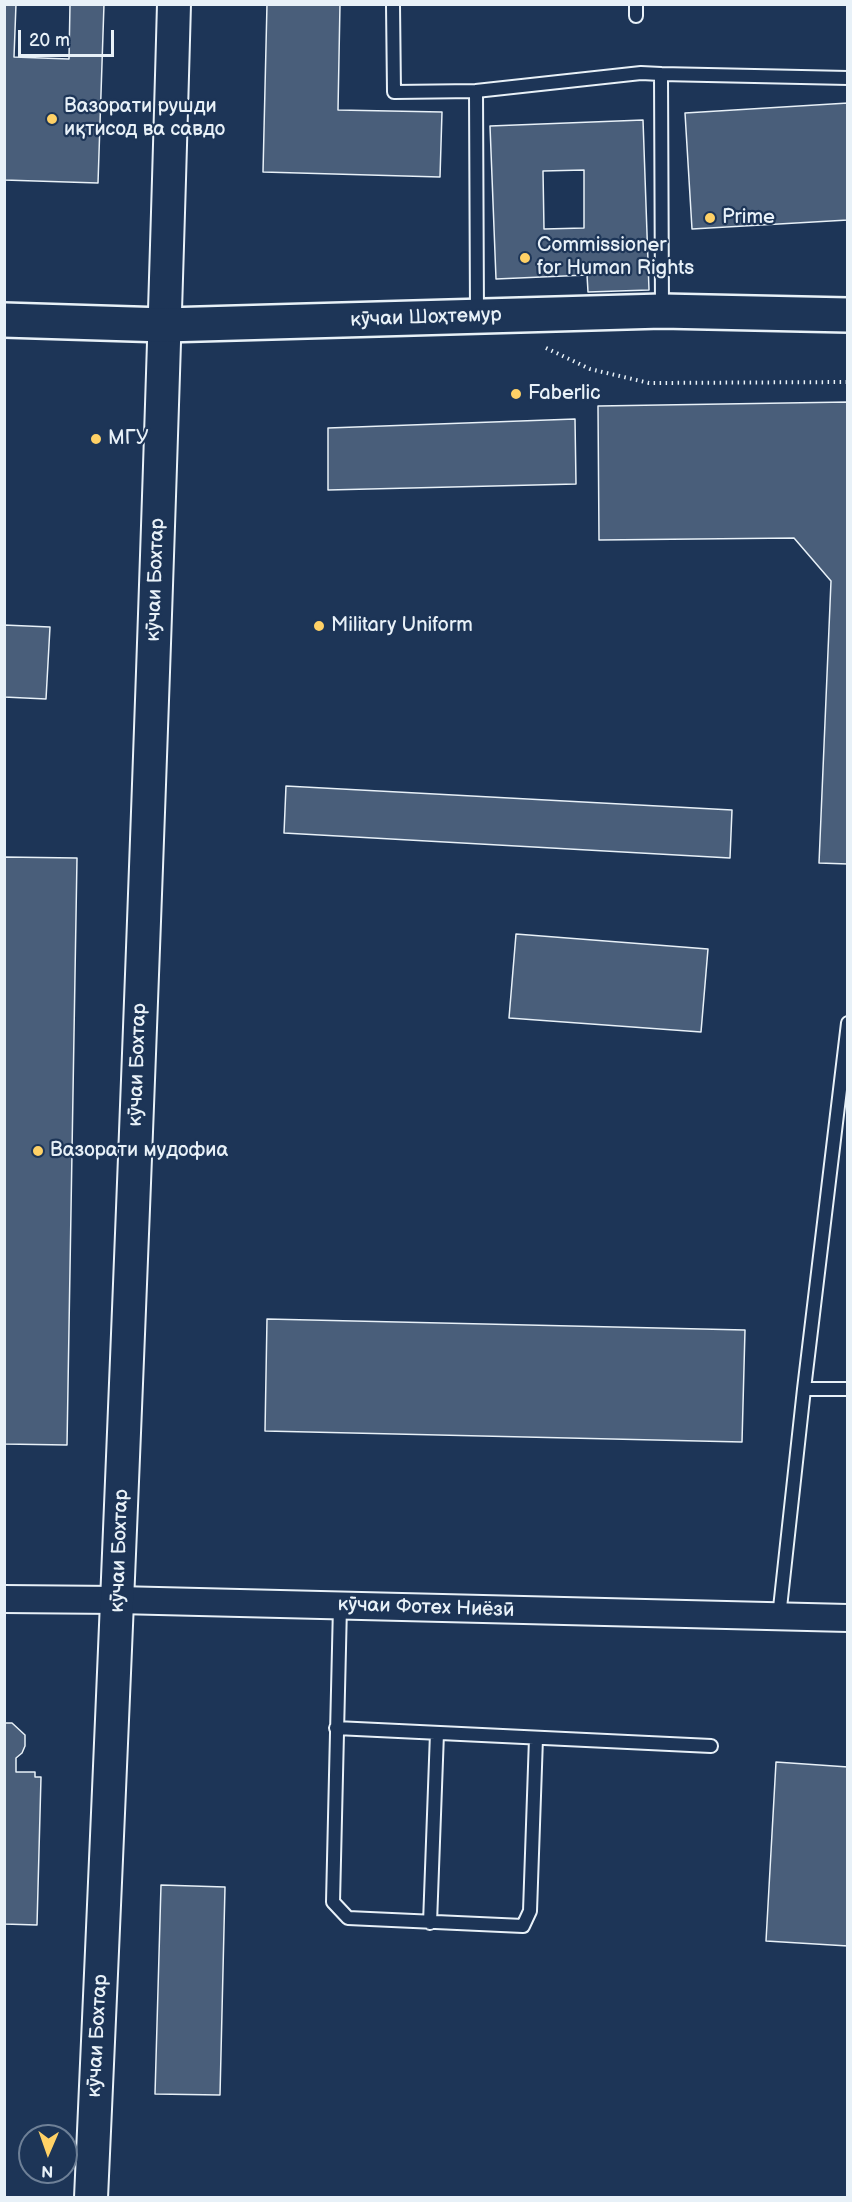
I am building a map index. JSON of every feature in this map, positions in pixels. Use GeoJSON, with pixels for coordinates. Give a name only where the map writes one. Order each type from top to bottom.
{"type":"FeatureCollection","features":[{"type":"Feature","properties":{"kind":"main road","name":"кӯчаи Шоҳтемур"},"geometry":{"type":"LineString","coordinates":[[4,320],[165,325],[662,311],[848,315]]}},
{"type":"Feature","properties":{"kind":"street","name":"кӯчаи Бохтар"},"geometry":{"type":"LineString","coordinates":[[91,2198],[118,1600],[165,325],[174,4]]}},
{"type":"Feature","properties":{"kind":"street","name":"кӯчаи Фотех Ниёзӣ"},"geometry":{"type":"LineString","coordinates":[[4,1599],[848,1618]]}},
{"type":"Feature","properties":{"kind":"lane"},"geometry":{"type":"LineString","coordinates":[[393,5],[394,92],[476,91],[641,73],[848,78]]}},
{"type":"Feature","properties":{"kind":"lane"},"geometry":{"type":"LineString","coordinates":[[661,74],[662,311]]}},
{"type":"Feature","properties":{"kind":"lane"},"geometry":{"type":"LineString","coordinates":[[476,91],[477,316]]}},
{"type":"Feature","properties":{"kind":"lane"},"geometry":{"type":"LineString","coordinates":[[779,1617],[848,1023]]}},
{"type":"Feature","properties":{"kind":"lane"},"geometry":{"type":"LineString","coordinates":[[804,1389],[848,1389]]}},
{"type":"Feature","properties":{"kind":"lane"},"geometry":{"type":"LineString","coordinates":[[340,1606],[333,1902],[348,1918],[523,1926],[530,1911],[536,1738]]}},
{"type":"Feature","properties":{"kind":"lane"},"geometry":{"type":"LineString","coordinates":[[336,1728],[711,1746]]}},
{"type":"Feature","properties":{"kind":"lane"},"geometry":{"type":"LineString","coordinates":[[430,1923],[437,1733]]}},
{"type":"Feature","properties":{"kind":"path"},"geometry":{"type":"LineString","coordinates":[[538,345],[590,369],[649,383],[848,382]]}},
{"type":"Feature","properties":{"kind":"building","name":"Вазорати рушди иқтисод ва савдо"},"geometry":{"type":"Polygon","coordinates":[[[4,4],[16,4],[14,57],[69,59],[70,4],[104,4],[98,183],[4,180],[4,4]]]}},
{"type":"Feature","properties":{"kind":"building"},"geometry":{"type":"Polygon","coordinates":[[[267,4],[340,4],[338,110],[442,112],[440,177],[263,172],[267,4]]]}},
{"type":"Feature","properties":{"kind":"building"},"geometry":{"type":"Polygon","coordinates":[[[848,103],[848,220],[692,229],[685,113],[848,103]]]}},
{"type":"Feature","properties":{"kind":"building"},"geometry":{"type":"Polygon","coordinates":[[[643,120],[649,290],[588,292],[587,275],[496,279],[490,126],[643,120]],[[584,170],[543,171],[544,229],[584,228],[584,170]]]}},
{"type":"Feature","properties":{"kind":"building"},"geometry":{"type":"Polygon","coordinates":[[[848,402],[848,864],[819,863],[831,581],[794,538],[599,540],[598,406],[848,402]]]}},
{"type":"Feature","properties":{"kind":"building"},"geometry":{"type":"Polygon","coordinates":[[[575,419],[576,484],[328,490],[328,428],[575,419]]]}},
{"type":"Feature","properties":{"kind":"building"},"geometry":{"type":"Polygon","coordinates":[[[4,625],[50,627],[46,699],[4,697],[4,625]]]}},
{"type":"Feature","properties":{"kind":"building"},"geometry":{"type":"Polygon","coordinates":[[[286,786],[732,810],[730,858],[284,833],[286,786]]]}},
{"type":"Feature","properties":{"kind":"building","name":"Вазорати мудофиа"},"geometry":{"type":"Polygon","coordinates":[[[4,857],[77,858],[67,1445],[4,1444],[4,857]]]}},
{"type":"Feature","properties":{"kind":"building"},"geometry":{"type":"Polygon","coordinates":[[[516,934],[708,949],[701,1032],[509,1018],[516,934]]]}},
{"type":"Feature","properties":{"kind":"building"},"geometry":{"type":"Polygon","coordinates":[[[267,1319],[745,1330],[742,1442],[265,1431],[267,1319]]]}},
{"type":"Feature","properties":{"kind":"building"},"geometry":{"type":"Polygon","coordinates":[[[4,1723],[12,1723],[25,1735],[25,1746],[16,1758],[16,1772],[35,1772],[35,1777],[41,1777],[37,1925],[4,1924],[4,1723]]]}},
{"type":"Feature","properties":{"kind":"building"},"geometry":{"type":"Polygon","coordinates":[[[776,1762],[848,1767],[848,1946],[766,1941],[776,1762]]]}},
{"type":"Feature","properties":{"kind":"building"},"geometry":{"type":"Polygon","coordinates":[[[161,1885],[225,1887],[220,2095],[155,2094],[161,1885]]]}},
{"type":"Feature","properties":{"kind":"place","name":"Вазорати рушди иқтисод ва савдо"},"geometry":{"type":"Point","coordinates":[52,119]}},
{"type":"Feature","properties":{"kind":"place","name":"Prime"},"geometry":{"type":"Point","coordinates":[710,218]}},
{"type":"Feature","properties":{"kind":"place","name":"Commissioner for Human Rights"},"geometry":{"type":"Point","coordinates":[525,258]}},
{"type":"Feature","properties":{"kind":"place","name":"Faberlic"},"geometry":{"type":"Point","coordinates":[516,394]}},
{"type":"Feature","properties":{"kind":"place","name":"МГУ"},"geometry":{"type":"Point","coordinates":[96,439]}},
{"type":"Feature","properties":{"kind":"place","name":"Military Uniform"},"geometry":{"type":"Point","coordinates":[319,626]}},
{"type":"Feature","properties":{"kind":"place","name":"Вазорати мудофиа"},"geometry":{"type":"Point","coordinates":[38,1151]}}]}
